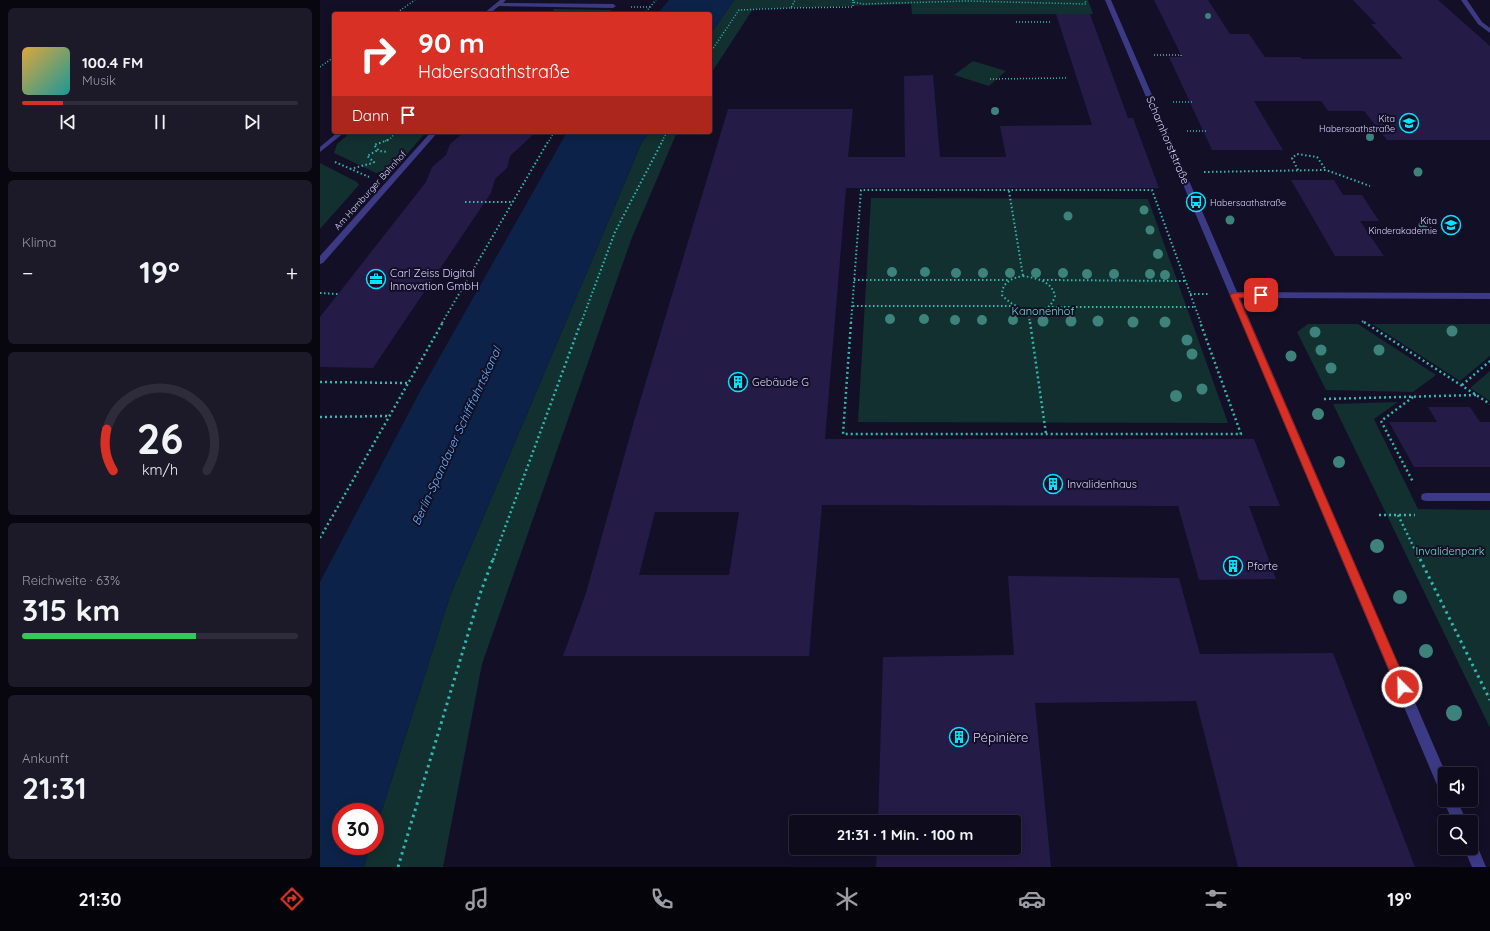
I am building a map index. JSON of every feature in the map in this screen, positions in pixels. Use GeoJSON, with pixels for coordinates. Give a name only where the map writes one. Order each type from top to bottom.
{"type":"FeatureCollection","features":[{"type":"Feature","properties":{"kind":"street"},"geometry":{"type":"LineString","coordinates":[[488,12],[503,0]]}},
{"type":"Feature","properties":{"kind":"street","name":"Scharnhorststraße"},"geometry":{"type":"LineString","coordinates":[[1108,0],[1438,771]]}},
{"type":"Feature","properties":{"kind":"street"},"geometry":{"type":"LineString","coordinates":[[1464,0],[1480,23],[1490,31]]}},
{"type":"Feature","properties":{"kind":"street"},"geometry":{"type":"LineString","coordinates":[[498,4],[613,6]]}},
{"type":"Feature","properties":{"kind":"street"},"geometry":{"type":"LineString","coordinates":[[320,150],[340,134]]}},
{"type":"Feature","properties":{"kind":"street","name":"Am Hamburger Bahnhof"},"geometry":{"type":"LineString","coordinates":[[320,261],[386,185],[433,134]]}},
{"type":"Feature","properties":{"kind":"street"},"geometry":{"type":"LineString","coordinates":[[1234,295],[1490,296]]}},
{"type":"Feature","properties":{"kind":"street"},"geometry":{"type":"LineString","coordinates":[[1426,497],[1490,497]]}},
{"type":"Feature","properties":{"kind":"street"},"geometry":{"type":"LineString","coordinates":[[1474,855],[1479,867]]}},
{"type":"Feature","properties":{"kind":"path"},"geometry":{"type":"LineString","coordinates":[[398,12],[415,0]]}},
{"type":"Feature","properties":{"kind":"path"},"geometry":{"type":"LineString","coordinates":[[646,12],[656,0]]}},
{"type":"Feature","properties":{"kind":"path"},"geometry":{"type":"LineString","coordinates":[[791,8],[795,0]]}},
{"type":"Feature","properties":{"kind":"path"},"geometry":{"type":"LineString","coordinates":[[712,50],[739,10],[853,6],[853,1],[864,4],[967,0],[1086,4],[1085,0]]}},
{"type":"Feature","properties":{"kind":"path"},"geometry":{"type":"LineString","coordinates":[[1016,22],[1050,22]]}},
{"type":"Feature","properties":{"kind":"path"},"geometry":{"type":"LineString","coordinates":[[1153,55],[1181,55],[1182,57]]}},
{"type":"Feature","properties":{"kind":"path"},"geometry":{"type":"LineString","coordinates":[[320,67],[332,58]]}},
{"type":"Feature","properties":{"kind":"path"},"geometry":{"type":"LineString","coordinates":[[990,78],[1068,78]]}},
{"type":"Feature","properties":{"kind":"path"},"geometry":{"type":"LineString","coordinates":[[1171,102],[1192,102]]}},
{"type":"Feature","properties":{"kind":"path"},"geometry":{"type":"LineString","coordinates":[[1185,131],[1207,131]]}},
{"type":"Feature","properties":{"kind":"path"},"geometry":{"type":"LineString","coordinates":[[320,538],[407,383],[553,134]]}},
{"type":"Feature","properties":{"kind":"path"},"geometry":{"type":"LineString","coordinates":[[398,867],[480,594],[615,232],[666,134]]}},
{"type":"Feature","properties":{"kind":"path"},"geometry":{"type":"LineString","coordinates":[[350,169],[373,163],[374,162],[367,156],[378,150]]}},
{"type":"Feature","properties":{"kind":"path"},"geometry":{"type":"LineString","coordinates":[[1298,170],[1292,158],[1297,154],[1317,157],[1326,170]]}},
{"type":"Feature","properties":{"kind":"path"},"geometry":{"type":"LineString","coordinates":[[332,160],[386,185]]}},
{"type":"Feature","properties":{"kind":"path"},"geometry":{"type":"LineString","coordinates":[[1203,172],[1326,170],[1370,186]]}},
{"type":"Feature","properties":{"kind":"path"},"geometry":{"type":"LineString","coordinates":[[861,190],[1152,190],[1242,434],[843,434],[854,280],[861,190]]}},
{"type":"Feature","properties":{"kind":"path"},"geometry":{"type":"LineString","coordinates":[[1009,191],[1023,276]]}},
{"type":"Feature","properties":{"kind":"path"},"geometry":{"type":"LineString","coordinates":[[465,202],[512,202]]}},
{"type":"Feature","properties":{"kind":"path"},"geometry":{"type":"LineString","coordinates":[[854,280],[1009,280],[1023,276],[1043,280],[1185,281]]}},
{"type":"Feature","properties":{"kind":"path"},"geometry":{"type":"LineString","coordinates":[[1009,280],[1004,285],[1002,296],[1011,306]]}},
{"type":"Feature","properties":{"kind":"path"},"geometry":{"type":"LineString","coordinates":[[1043,280],[1053,290],[1053,302],[1048,307]]}},
{"type":"Feature","properties":{"kind":"path"},"geometry":{"type":"LineString","coordinates":[[320,293],[338,294]]}},
{"type":"Feature","properties":{"kind":"path"},"geometry":{"type":"LineString","coordinates":[[1190,294],[1208,294]]}},
{"type":"Feature","properties":{"kind":"path"},"geometry":{"type":"LineString","coordinates":[[853,306],[1011,306],[1028,311],[1048,307],[1195,307]]}},
{"type":"Feature","properties":{"kind":"path"},"geometry":{"type":"LineString","coordinates":[[1028,311],[1046,434]]}},
{"type":"Feature","properties":{"kind":"path"},"geometry":{"type":"LineString","coordinates":[[1362,321],[1490,404]]}},
{"type":"Feature","properties":{"kind":"path"},"geometry":{"type":"LineString","coordinates":[[1462,386],[1490,361]]}},
{"type":"Feature","properties":{"kind":"path"},"geometry":{"type":"LineString","coordinates":[[320,382],[407,383]]}},
{"type":"Feature","properties":{"kind":"path"},"geometry":{"type":"LineString","coordinates":[[1324,399],[1476,395]]}},
{"type":"Feature","properties":{"kind":"path"},"geometry":{"type":"LineString","coordinates":[[1413,396],[1381,421],[1415,488]]}},
{"type":"Feature","properties":{"kind":"path"},"geometry":{"type":"LineString","coordinates":[[320,417],[388,416]]}},
{"type":"Feature","properties":{"kind":"path"},"geometry":{"type":"LineString","coordinates":[[1398,515],[1490,700]]}},
{"type":"Feature","properties":{"kind":"green space"},"geometry":{"type":"Polygon","coordinates":[[[734,0],[1088,0],[1093,14],[912,14],[911,4],[753,9],[712,72],[712,32],[734,0]]]}},
{"type":"Feature","properties":{"kind":"green space"},"geometry":{"type":"Polygon","coordinates":[[[554,9],[611,10],[611,12],[552,12],[554,9]]]}},
{"type":"Feature","properties":{"kind":"green space"},"geometry":{"type":"Polygon","coordinates":[[[973,61],[1006,71],[989,86],[954,75],[973,61]]]}},
{"type":"Feature","properties":{"kind":"green space"},"geometry":{"type":"Polygon","coordinates":[[[349,134],[424,134],[396,167],[376,173],[334,153],[337,144],[349,134]]]}},
{"type":"Feature","properties":{"kind":"green space"},"geometry":{"type":"Polygon","coordinates":[[[648,134],[676,134],[631,240],[482,664],[443,867],[364,867],[367,855],[384,855],[384,804],[450,596],[641,144],[648,134]]]}},
{"type":"Feature","properties":{"kind":"green space"},"geometry":{"type":"Polygon","coordinates":[[[320,163],[357,182],[359,185],[320,229],[320,163]]]}},
{"type":"Feature","properties":{"kind":"green space","name":"Kanonenhof"},"geometry":{"type":"Polygon","coordinates":[[[871,198],[1148,199],[1228,423],[858,422],[871,198]]]}},
{"type":"Feature","properties":{"kind":"green space"},"geometry":{"type":"Polygon","coordinates":[[[1308,324],[1358,324],[1436,375],[1413,392],[1326,390],[1297,332],[1308,324]]]}},
{"type":"Feature","properties":{"kind":"green space"},"geometry":{"type":"Polygon","coordinates":[[[1372,324],[1490,324],[1490,356],[1460,381],[1372,324]]]}},
{"type":"Feature","properties":{"kind":"green space"},"geometry":{"type":"Polygon","coordinates":[[[1490,371],[1490,401],[1470,388],[1490,371]]]}},
{"type":"Feature","properties":{"kind":"green space","name":"Invalidenpark"},"geometry":{"type":"Polygon","coordinates":[[[1398,402],[1374,419],[1418,509],[1490,510],[1490,728],[1333,404],[1398,402]]]}},
{"type":"Feature","properties":{"kind":"water"},"geometry":{"type":"Polygon","coordinates":[[[669,0],[734,0],[712,32],[712,12],[659,12],[669,0]]]}},
{"type":"Feature","properties":{"kind":"water","name":"Berlin-Spandauer Schifffahrtskanal"},"geometry":{"type":"Polygon","coordinates":[[[566,134],[648,134],[641,144],[450,596],[384,804],[332,803],[332,855],[367,855],[364,867],[320,867],[320,582],[417,397],[566,134]]]}},
{"type":"Feature","properties":{"kind":"building"},"geometry":{"type":"Polygon","coordinates":[[[1154,0],[1208,0],[1230,34],[1249,34],[1265,57],[1300,57],[1302,59],[1403,59],[1371,24],[1376,24],[1353,0],[1438,0],[1490,46],[1490,140],[1387,140],[1364,111],[1328,111],[1321,101],[1254,101],[1283,150],[1212,150],[1169,57],[1182,57],[1154,0]]]}},
{"type":"Feature","properties":{"kind":"building"},"geometry":{"type":"Polygon","coordinates":[[[1056,14],[1090,14],[1128,118],[1133,118],[1159,188],[846,188],[825,439],[1254,439],[1280,506],[1249,506],[1276,579],[1199,580],[1178,506],[822,505],[809,656],[563,656],[586,593],[634,421],[728,109],[853,109],[848,157],[905,157],[904,76],[933,75],[940,157],[1006,157],[1000,126],[1092,125],[1056,14]],[[655,512],[639,575],[729,575],[739,512],[655,512]]]}},
{"type":"Feature","properties":{"kind":"building"},"geometry":{"type":"Polygon","coordinates":[[[462,134],[534,134],[510,156],[507,168],[495,179],[491,193],[373,368],[320,367],[320,317],[426,182],[432,167],[446,155],[450,144],[462,134]]]}},
{"type":"Feature","properties":{"kind":"building"},"geometry":{"type":"Polygon","coordinates":[[[1291,180],[1334,180],[1343,195],[1362,195],[1379,221],[1360,221],[1384,256],[1335,256],[1291,180]]]}},
{"type":"Feature","properties":{"kind":"building"},"geometry":{"type":"Polygon","coordinates":[[[1428,407],[1470,407],[1480,422],[1490,422],[1490,467],[1414,467],[1389,422],[1437,422],[1428,407]]]}},
{"type":"Feature","properties":{"kind":"building","name":"Pépinière"},"geometry":{"type":"Polygon","coordinates":[[[1008,576],[1179,578],[1200,654],[1333,653],[1415,867],[1238,867],[1196,701],[1035,703],[1051,867],[876,867],[877,855],[1021,855],[1021,815],[878,815],[883,657],[1014,655],[1008,576]]]}},
{"type":"Feature","properties":{"kind":"place","name":"Kita Habersaathstraße"},"geometry":{"type":"Point","coordinates":[1409,123]}},
{"type":"Feature","properties":{"kind":"place","name":"Habersaathstraße"},"geometry":{"type":"Point","coordinates":[1196,202]}},
{"type":"Feature","properties":{"kind":"place","name":"Kita Kinderakademie"},"geometry":{"type":"Point","coordinates":[1451,225]}},
{"type":"Feature","properties":{"kind":"place","name":"Carl Zeiss Digital Innovation GmbH"},"geometry":{"type":"Point","coordinates":[376,279]}},
{"type":"Feature","properties":{"kind":"place","name":"Gebäude G"},"geometry":{"type":"Point","coordinates":[738,382]}},
{"type":"Feature","properties":{"kind":"place","name":"Invalidenhaus"},"geometry":{"type":"Point","coordinates":[1053,484]}},
{"type":"Feature","properties":{"kind":"place","name":"Pforte"},"geometry":{"type":"Point","coordinates":[1233,566]}},
{"type":"Feature","properties":{"kind":"place","name":"Pépinière"},"geometry":{"type":"Point","coordinates":[959,737]}},
{"type":"Feature","properties":{"kind":"route"},"geometry":{"type":"LineString","coordinates":[[1261,295],[1234,295],[1402,687]]}}]}
